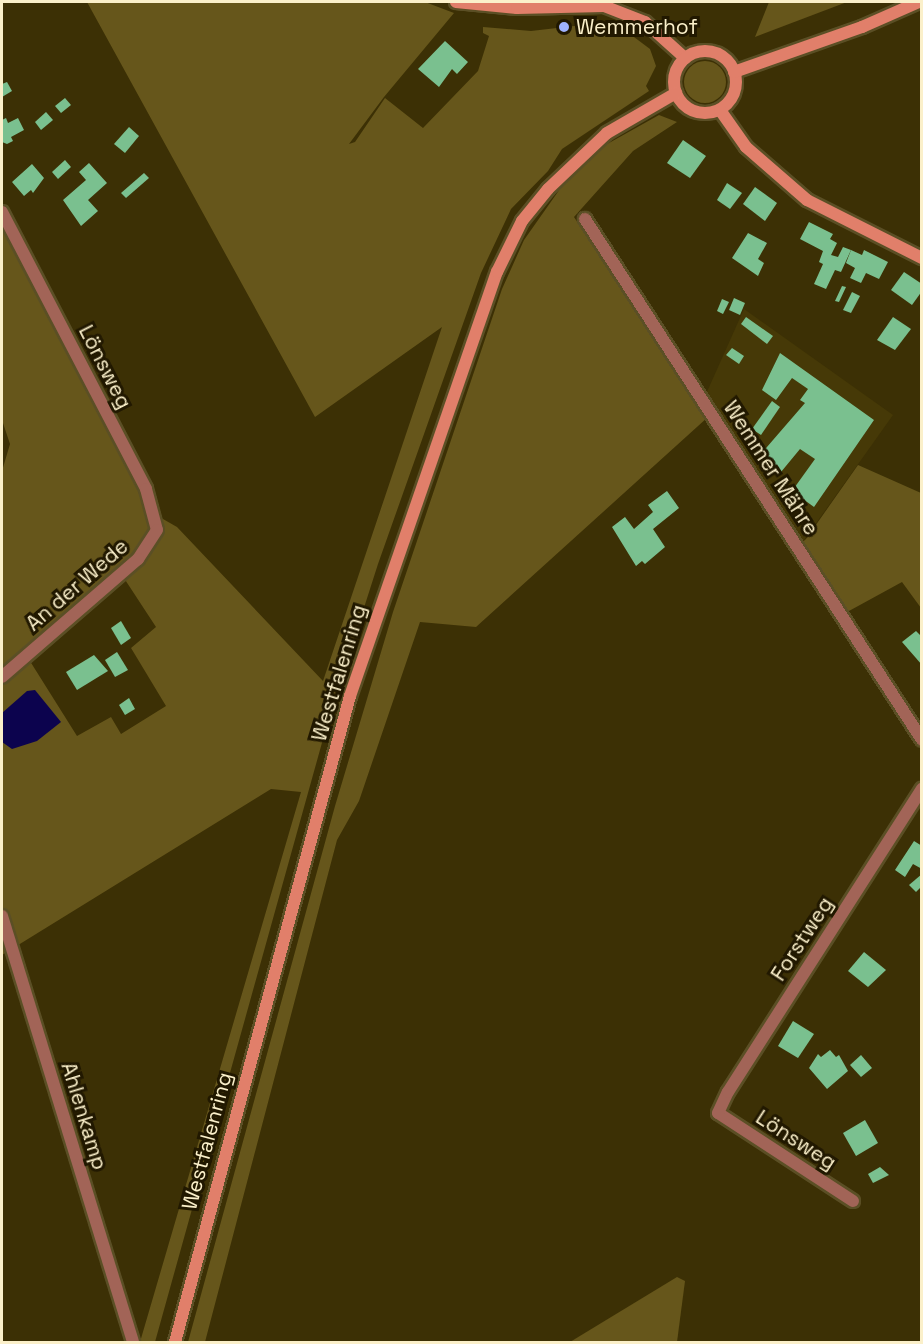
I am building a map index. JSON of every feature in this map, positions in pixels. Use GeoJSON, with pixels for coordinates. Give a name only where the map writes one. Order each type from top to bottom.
{"type":"FeatureCollection","features":[{"type":"Feature","properties":{"kind":"main road"},"geometry":{"type":"LineString","coordinates":[[456,2],[469,6],[518,8],[604,6],[645,22],[685,58]]}},
{"type":"Feature","properties":{"kind":"main road"},"geometry":{"type":"LineString","coordinates":[[734,72],[862,27],[919,2]]}},
{"type":"Feature","properties":{"kind":"main road"},"geometry":{"type":"LineString","coordinates":[[713,52],[730,63],[734,72],[735,89],[720,110],[694,111],[676,93],[674,78],[685,58],[693,53],[713,52]]}},
{"type":"Feature","properties":{"kind":"main road","name":"Westfalenring"},"geometry":{"type":"LineString","coordinates":[[175,1342],[350,696],[497,272],[522,221],[548,189],[607,133],[676,93]]}},
{"type":"Feature","properties":{"kind":"main road"},"geometry":{"type":"LineString","coordinates":[[720,110],[746,147],[807,200],[921,258]]}},
{"type":"Feature","properties":{"kind":"street","name":"Lönsweg"},"geometry":{"type":"LineString","coordinates":[[2,212],[146,489],[157,530],[151,545]]}},
{"type":"Feature","properties":{"kind":"street","name":"Wemmer Mähre"},"geometry":{"type":"LineString","coordinates":[[585,219],[921,740]]}},
{"type":"Feature","properties":{"kind":"street","name":"An der Wede"},"geometry":{"type":"LineString","coordinates":[[2,676],[151,545]]}},
{"type":"Feature","properties":{"kind":"street","name":"Forstweg"},"geometry":{"type":"LineString","coordinates":[[718,1113],[921,789]]}},
{"type":"Feature","properties":{"kind":"street","name":"Ahlenkamp"},"geometry":{"type":"LineString","coordinates":[[2,916],[133,1342]]}},
{"type":"Feature","properties":{"kind":"street","name":"Lönsweg"},"geometry":{"type":"LineString","coordinates":[[718,1113],[853,1201]]}},
{"type":"Feature","properties":{"kind":"shaded area"},"geometry":{"type":"Polygon","coordinates":[[[87,2],[425,2],[454,13],[384,97],[349,144],[355,142],[385,98],[423,128],[478,71],[489,36],[483,33],[483,27],[531,31],[600,23],[622,28],[650,49],[656,66],[646,86],[649,91],[562,149],[548,171],[511,209],[481,273],[378,564],[330,714],[155,1342],[140,1342],[301,792],[271,789],[2,955],[2,471],[10,444],[2,420],[2,229],[149,511],[177,527],[323,681],[442,327],[315,417],[87,2]],[[118,569],[23,650],[77,736],[111,717],[121,734],[166,706],[131,648],[156,627],[118,569]]]}},
{"type":"Feature","properties":{"kind":"shaded area"},"geometry":{"type":"Polygon","coordinates":[[[769,2],[847,2],[755,37],[769,2]]]}},
{"type":"Feature","properties":{"kind":"shaded area"},"geometry":{"type":"Polygon","coordinates":[[[705,61],[720,67],[726,82],[720,97],[705,103],[690,97],[684,82],[690,67],[705,61]]]}},
{"type":"Feature","properties":{"kind":"shaded area"},"geometry":{"type":"Polygon","coordinates":[[[659,115],[677,122],[633,151],[574,217],[708,417],[476,627],[420,622],[359,801],[337,840],[205,1342],[188,1342],[335,806],[393,612],[502,289],[524,240],[562,186],[600,148],[659,115]]]}},
{"type":"Feature","properties":{"kind":"shaded area"},"geometry":{"type":"Polygon","coordinates":[[[744,309],[893,415],[802,543],[706,394],[744,309]]]}},
{"type":"Feature","properties":{"kind":"shaded area"},"geometry":{"type":"Polygon","coordinates":[[[858,465],[921,493],[921,608],[902,582],[838,617],[795,549],[806,539],[858,465]]]}},
{"type":"Feature","properties":{"kind":"shaded area"},"geometry":{"type":"Polygon","coordinates":[[[35,690],[61,722],[37,741],[12,749],[2,742],[2,713],[27,691],[35,690]]]}},
{"type":"Feature","properties":{"kind":"shaded area"},"geometry":{"type":"Polygon","coordinates":[[[677,1277],[685,1281],[677,1342],[570,1342],[677,1277]]]}},
{"type":"Feature","properties":{"kind":"building"},"geometry":{"type":"Polygon","coordinates":[[[445,41],[468,62],[457,74],[452,69],[439,87],[418,69],[445,41]]]}},
{"type":"Feature","properties":{"kind":"building"},"geometry":{"type":"Polygon","coordinates":[[[7,82],[12,91],[2,97],[2,84],[7,82]]]}},
{"type":"Feature","properties":{"kind":"building"},"geometry":{"type":"Polygon","coordinates":[[[65,98],[71,105],[61,113],[55,106],[65,98]]]}},
{"type":"Feature","properties":{"kind":"building"},"geometry":{"type":"Polygon","coordinates":[[[46,112],[53,120],[41,130],[35,122],[46,112]]]}},
{"type":"Feature","properties":{"kind":"building"},"geometry":{"type":"Polygon","coordinates":[[[6,118],[8,123],[18,118],[24,130],[11,137],[13,141],[7,144],[2,142],[2,120],[6,118]]]}},
{"type":"Feature","properties":{"kind":"building"},"geometry":{"type":"Polygon","coordinates":[[[129,127],[139,136],[125,153],[114,144],[129,127]]]}},
{"type":"Feature","properties":{"kind":"building"},"geometry":{"type":"Polygon","coordinates":[[[683,140],[706,156],[690,178],[667,163],[683,140]]]}},
{"type":"Feature","properties":{"kind":"building"},"geometry":{"type":"Polygon","coordinates":[[[65,160],[71,167],[58,179],[52,172],[65,160]]]}},
{"type":"Feature","properties":{"kind":"building"},"geometry":{"type":"Polygon","coordinates":[[[89,163],[107,183],[88,200],[98,211],[81,226],[63,200],[86,180],[79,172],[89,163]]]}},
{"type":"Feature","properties":{"kind":"building"},"geometry":{"type":"Polygon","coordinates":[[[32,164],[44,178],[33,193],[31,190],[24,196],[12,182],[32,164]]]}},
{"type":"Feature","properties":{"kind":"building"},"geometry":{"type":"Polygon","coordinates":[[[144,173],[149,178],[126,198],[121,193],[144,173]]]}},
{"type":"Feature","properties":{"kind":"building"},"geometry":{"type":"Polygon","coordinates":[[[727,183],[742,193],[730,209],[717,200],[727,183]]]}},
{"type":"Feature","properties":{"kind":"building"},"geometry":{"type":"Polygon","coordinates":[[[755,187],[777,203],[765,221],[743,204],[755,187]]]}},
{"type":"Feature","properties":{"kind":"building"},"geometry":{"type":"Polygon","coordinates":[[[809,222],[833,234],[830,239],[837,243],[831,255],[838,257],[843,247],[851,250],[841,272],[835,270],[826,289],[814,284],[823,264],[819,262],[823,251],[800,239],[809,222]]]}},
{"type":"Feature","properties":{"kind":"building"},"geometry":{"type":"Polygon","coordinates":[[[748,233],[767,243],[758,259],[764,263],[758,276],[732,258],[748,233]]]}},
{"type":"Feature","properties":{"kind":"building"},"geometry":{"type":"Polygon","coordinates":[[[851,250],[862,255],[864,250],[888,262],[879,279],[866,273],[861,283],[850,278],[855,268],[846,263],[851,250]]]}},
{"type":"Feature","properties":{"kind":"building"},"geometry":{"type":"Polygon","coordinates":[[[904,272],[922,284],[922,291],[912,305],[891,290],[904,272]]]}},
{"type":"Feature","properties":{"kind":"building"},"geometry":{"type":"Polygon","coordinates":[[[842,286],[846,287],[839,302],[835,301],[842,286]]]}},
{"type":"Feature","properties":{"kind":"building"},"geometry":{"type":"Polygon","coordinates":[[[852,292],[860,296],[851,313],[843,310],[852,292]]]}},
{"type":"Feature","properties":{"kind":"building"},"geometry":{"type":"Polygon","coordinates":[[[734,298],[745,303],[740,315],[729,310],[734,298]]]}},
{"type":"Feature","properties":{"kind":"building"},"geometry":{"type":"Polygon","coordinates":[[[722,299],[729,302],[723,314],[717,311],[722,299]]]}},
{"type":"Feature","properties":{"kind":"building"},"geometry":{"type":"Polygon","coordinates":[[[746,317],[773,336],[767,344],[741,324],[746,317]]]}},
{"type":"Feature","properties":{"kind":"building"},"geometry":{"type":"Polygon","coordinates":[[[893,317],[911,329],[895,350],[877,340],[893,317]]]}},
{"type":"Feature","properties":{"kind":"building"},"geometry":{"type":"Polygon","coordinates":[[[732,348],[744,356],[739,364],[726,355],[732,348]]]}},
{"type":"Feature","properties":{"kind":"building"},"geometry":{"type":"Polygon","coordinates":[[[780,353],[874,420],[814,507],[792,491],[815,459],[800,449],[781,472],[760,455],[805,403],[800,400],[808,389],[792,378],[776,400],[762,390],[780,353]]]}},
{"type":"Feature","properties":{"kind":"building"},"geometry":{"type":"Polygon","coordinates":[[[772,401],[780,407],[761,435],[752,429],[772,401]]]}},
{"type":"Feature","properties":{"kind":"building"},"geometry":{"type":"Polygon","coordinates":[[[667,491],[679,508],[653,529],[665,547],[645,564],[642,561],[636,566],[612,527],[625,517],[634,529],[653,512],[648,505],[667,491]]]}},
{"type":"Feature","properties":{"kind":"building"},"geometry":{"type":"Polygon","coordinates":[[[121,621],[131,638],[121,645],[111,628],[121,621]]]}},
{"type":"Feature","properties":{"kind":"building"},"geometry":{"type":"Polygon","coordinates":[[[916,631],[922,637],[922,665],[902,642],[916,631]]]}},
{"type":"Feature","properties":{"kind":"building"},"geometry":{"type":"Polygon","coordinates":[[[117,652],[128,670],[115,677],[105,660],[117,652]]]}},
{"type":"Feature","properties":{"kind":"building"},"geometry":{"type":"Polygon","coordinates":[[[94,655],[108,671],[77,690],[66,672],[94,655]]]}},
{"type":"Feature","properties":{"kind":"building"},"geometry":{"type":"Polygon","coordinates":[[[129,698],[135,709],[125,715],[119,705],[129,698]]]}},
{"type":"Feature","properties":{"kind":"building"},"geometry":{"type":"Polygon","coordinates":[[[914,841],[922,846],[922,869],[913,864],[905,877],[895,870],[914,841]]]}},
{"type":"Feature","properties":{"kind":"building"},"geometry":{"type":"Polygon","coordinates":[[[922,874],[922,886],[916,892],[909,885],[922,874]]]}},
{"type":"Feature","properties":{"kind":"building"},"geometry":{"type":"Polygon","coordinates":[[[864,952],[886,970],[868,987],[848,971],[864,952]]]}},
{"type":"Feature","properties":{"kind":"building"},"geometry":{"type":"Polygon","coordinates":[[[793,1021],[814,1034],[798,1058],[778,1046],[793,1021]]]}},
{"type":"Feature","properties":{"kind":"building"},"geometry":{"type":"Polygon","coordinates":[[[830,1050],[836,1057],[839,1055],[848,1071],[827,1089],[809,1068],[818,1054],[821,1057],[830,1050]]]}},
{"type":"Feature","properties":{"kind":"building"},"geometry":{"type":"Polygon","coordinates":[[[861,1055],[872,1068],[861,1077],[850,1065],[861,1055]]]}},
{"type":"Feature","properties":{"kind":"building"},"geometry":{"type":"Polygon","coordinates":[[[865,1120],[878,1143],[856,1156],[843,1133],[865,1120]]]}},
{"type":"Feature","properties":{"kind":"building"},"geometry":{"type":"Polygon","coordinates":[[[880,1167],[889,1175],[873,1183],[868,1174],[880,1167]]]}},
{"type":"Feature","properties":{"kind":"place","name":"Wemmerhof"},"geometry":{"type":"Point","coordinates":[564,27]}}]}
